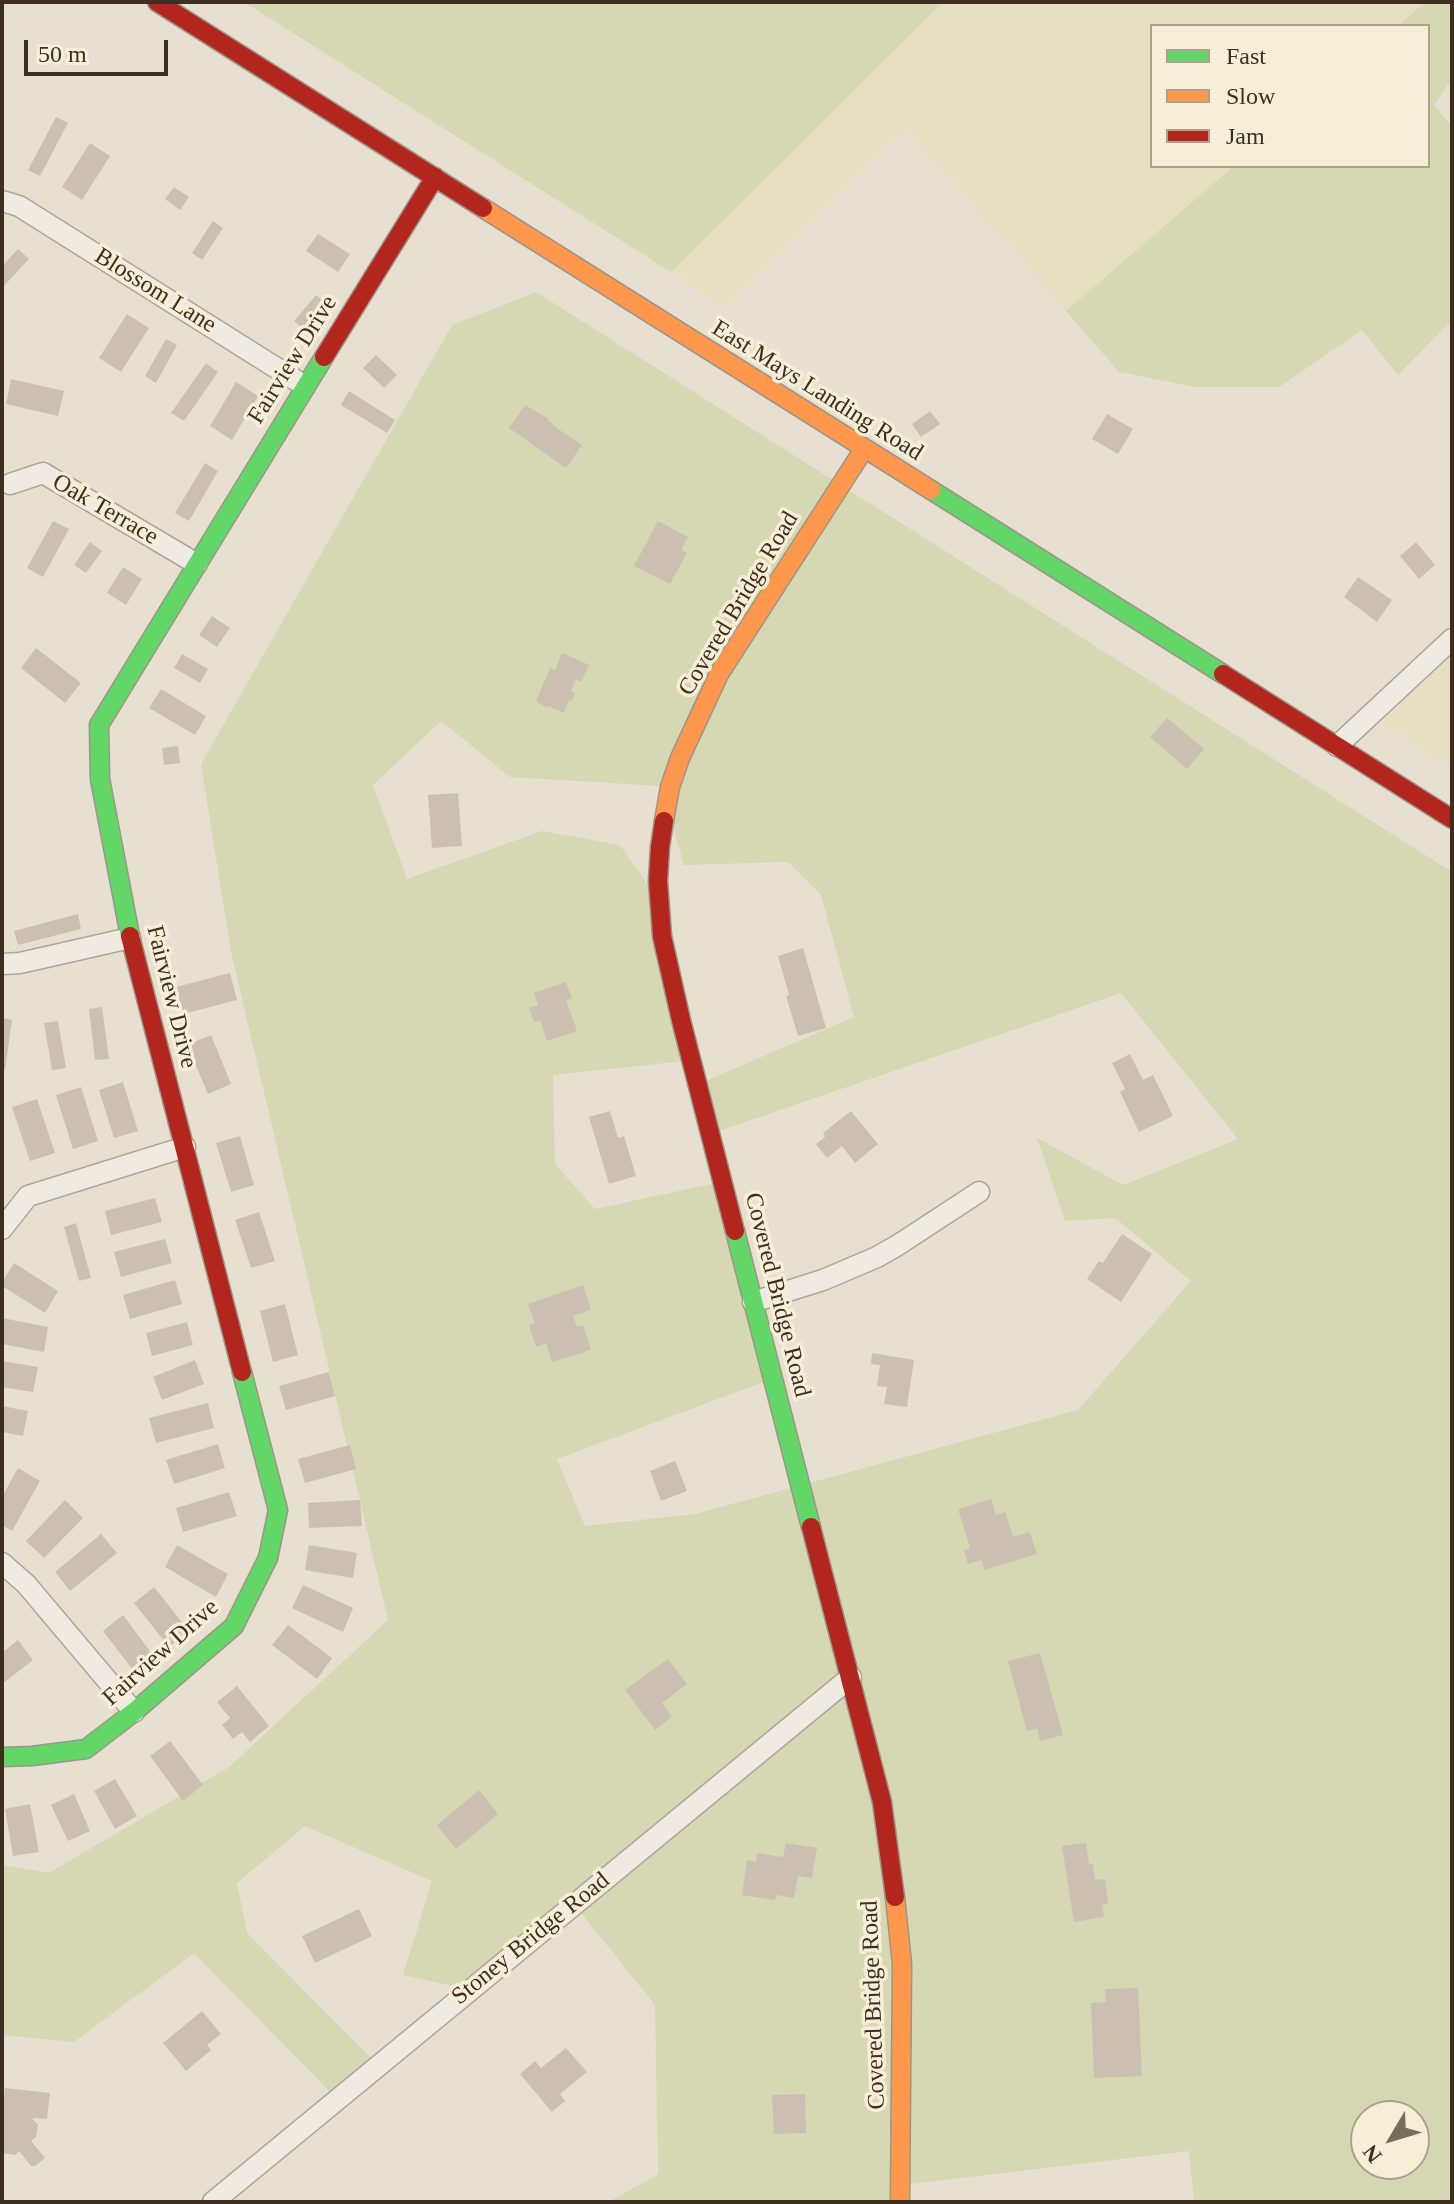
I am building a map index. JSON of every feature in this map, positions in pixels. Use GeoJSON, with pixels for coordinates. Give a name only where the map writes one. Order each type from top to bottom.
{"type":"FeatureCollection","features":[{"type":"Feature","properties":{"kind":"street","name":"East Mays Landing Road"},"geometry":{"type":"LineString","coordinates":[[157,2],[1452,819]]}},
{"type":"Feature","properties":{"kind":"street","name":"Fairview Drive"},"geometry":{"type":"LineString","coordinates":[[2,1757],[86,1749],[234,1626],[268,1558],[278,1510],[130,938],[100,779],[99,725],[435,177]]}},
{"type":"Feature","properties":{"kind":"street","name":"Blossom Lane"},"geometry":{"type":"LineString","coordinates":[[2,201],[19,206],[305,386]]}},
{"type":"Feature","properties":{"kind":"street","name":"Covered Bridge Road"},"geometry":{"type":"LineString","coordinates":[[864,449],[719,674],[705,702],[670,787],[658,881],[662,936],[681,1020],[882,1802],[902,1964],[900,2202]]}},
{"type":"Feature","properties":{"kind":"street","name":"Oak Terrace"},"geometry":{"type":"LineString","coordinates":[[10,484],[43,473],[197,564]]}},
{"type":"Feature","properties":{"kind":"street"},"geometry":{"type":"LineString","coordinates":[[1337,746],[1452,639]]}},
{"type":"Feature","properties":{"kind":"street"},"geometry":{"type":"LineString","coordinates":[[2,964],[20,963],[130,938]]}},
{"type":"Feature","properties":{"kind":"street"},"geometry":{"type":"LineString","coordinates":[[2,1229],[28,1196],[185,1147]]}},
{"type":"Feature","properties":{"kind":"street"},"geometry":{"type":"LineString","coordinates":[[753,1302],[809,1286],[877,1257],[979,1192]]}},
{"type":"Feature","properties":{"kind":"street"},"geometry":{"type":"LineString","coordinates":[[2,1563],[26,1584],[134,1712]]}},
{"type":"Feature","properties":{"kind":"street","name":"Stoney Bridge Road"},"geometry":{"type":"LineString","coordinates":[[213,2202],[851,1677]]}},
{"type":"Feature","properties":{"kind":"shaded area"},"geometry":{"type":"Polygon","coordinates":[[[943,2],[1425,2],[1400,24],[1150,24],[1150,168],[1232,168],[1066,311],[905,128],[724,306],[671,272],[943,2]]]}},
{"type":"Feature","properties":{"kind":"shaded area"},"geometry":{"type":"Polygon","coordinates":[[[1452,634],[1452,767],[1366,712],[1452,634]]]}},
{"type":"Feature","properties":{"kind":"green space"},"geometry":{"type":"Polygon","coordinates":[[[244,2],[943,2],[671,272],[244,2]]]}},
{"type":"Feature","properties":{"kind":"green space"},"geometry":{"type":"Polygon","coordinates":[[[1425,2],[1452,2],[1452,79],[1434,105],[1452,127],[1452,320],[1398,375],[1362,330],[1279,387],[1194,387],[1119,372],[1066,311],[1232,168],[1430,168],[1430,24],[1400,24],[1425,2]]]}},
{"type":"Feature","properties":{"kind":"green space"},"geometry":{"type":"Polygon","coordinates":[[[536,292],[1452,872],[1452,2202],[1194,2202],[1189,2151],[902,2185],[901,2202],[609,2202],[658,2174],[655,2005],[573,1903],[466,1989],[403,1975],[432,1881],[305,1826],[237,1883],[247,1933],[377,2064],[336,2098],[194,1953],[74,2042],[2,2035],[2,1865],[49,1873],[229,1767],[388,1620],[231,952],[201,764],[452,325],[536,292]],[[441,721],[373,785],[407,879],[542,831],[620,845],[658,899],[694,1060],[553,1075],[555,1164],[595,1209],[716,1183],[769,1380],[557,1459],[585,1526],[695,1514],[1078,1410],[1191,1281],[1115,1218],[1065,1221],[1037,1138],[1123,1185],[1238,1139],[1121,993],[710,1134],[699,1084],[854,1017],[821,895],[788,862],[684,865],[661,786],[510,777],[441,721]]]}},
{"type":"Feature","properties":{"kind":"building"},"geometry":{"type":"Polygon","coordinates":[[[56,117],[68,123],[40,176],[28,170],[56,117]]]}},
{"type":"Feature","properties":{"kind":"building"},"geometry":{"type":"Polygon","coordinates":[[[90,143],[110,156],[82,200],[62,187],[90,143]]]}},
{"type":"Feature","properties":{"kind":"building"},"geometry":{"type":"Polygon","coordinates":[[[174,187],[189,197],[180,210],[165,199],[174,187]]]}},
{"type":"Feature","properties":{"kind":"building"},"geometry":{"type":"Polygon","coordinates":[[[213,221],[223,228],[202,260],[192,253],[213,221]]]}},
{"type":"Feature","properties":{"kind":"building"},"geometry":{"type":"Polygon","coordinates":[[[318,234],[350,254],[338,272],[306,251],[318,234]]]}},
{"type":"Feature","properties":{"kind":"building"},"geometry":{"type":"Polygon","coordinates":[[[18,249],[29,259],[2,288],[2,266],[18,249]]]}},
{"type":"Feature","properties":{"kind":"building"},"geometry":{"type":"Polygon","coordinates":[[[316,295],[327,304],[305,330],[294,321],[316,295]]]}},
{"type":"Feature","properties":{"kind":"building"},"geometry":{"type":"Polygon","coordinates":[[[127,314],[149,328],[121,372],[99,358],[127,314]]]}},
{"type":"Feature","properties":{"kind":"building"},"geometry":{"type":"Polygon","coordinates":[[[166,339],[177,345],[156,383],[145,376],[166,339]]]}},
{"type":"Feature","properties":{"kind":"building"},"geometry":{"type":"Polygon","coordinates":[[[376,355],[397,375],[384,388],[363,368],[376,355]]]}},
{"type":"Feature","properties":{"kind":"building"},"geometry":{"type":"Polygon","coordinates":[[[206,363],[218,372],[184,421],[171,413],[206,363]]]}},
{"type":"Feature","properties":{"kind":"building"},"geometry":{"type":"Polygon","coordinates":[[[11,379],[64,391],[58,416],[6,404],[11,379]]]}},
{"type":"Feature","properties":{"kind":"building"},"geometry":{"type":"Polygon","coordinates":[[[236,382],[258,396],[232,440],[210,426],[236,382]]]}},
{"type":"Feature","properties":{"kind":"building"},"geometry":{"type":"Polygon","coordinates":[[[349,391],[395,420],[387,433],[341,405],[349,391]]]}},
{"type":"Feature","properties":{"kind":"building"},"geometry":{"type":"Polygon","coordinates":[[[525,405],[582,445],[566,468],[509,428],[525,405]]]}},
{"type":"Feature","properties":{"kind":"building"},"geometry":{"type":"Polygon","coordinates":[[[930,411],[940,424],[921,437],[912,424],[930,411]]]}},
{"type":"Feature","properties":{"kind":"building"},"geometry":{"type":"Polygon","coordinates":[[[1107,414],[1133,429],[1118,454],[1092,439],[1107,414]]]}},
{"type":"Feature","properties":{"kind":"building"},"geometry":{"type":"Polygon","coordinates":[[[205,463],[218,471],[189,521],[175,513],[205,463]]]}},
{"type":"Feature","properties":{"kind":"building"},"geometry":{"type":"Polygon","coordinates":[[[53,521],[69,529],[43,577],[27,568],[53,521]]]}},
{"type":"Feature","properties":{"kind":"building"},"geometry":{"type":"Polygon","coordinates":[[[658,521],[688,537],[681,550],[687,553],[670,584],[634,566],[658,521]]]}},
{"type":"Feature","properties":{"kind":"building"},"geometry":{"type":"Polygon","coordinates":[[[90,542],[102,551],[86,573],[74,565],[90,542]]]}},
{"type":"Feature","properties":{"kind":"building"},"geometry":{"type":"Polygon","coordinates":[[[1416,542],[1435,565],[1419,579],[1400,556],[1416,542]]]}},
{"type":"Feature","properties":{"kind":"building"},"geometry":{"type":"Polygon","coordinates":[[[123,567],[142,579],[126,605],[107,593],[123,567]]]}},
{"type":"Feature","properties":{"kind":"building"},"geometry":{"type":"Polygon","coordinates":[[[1358,577],[1392,600],[1377,622],[1344,597],[1358,577]]]}},
{"type":"Feature","properties":{"kind":"building"},"geometry":{"type":"Polygon","coordinates":[[[212,616],[230,628],[217,647],[199,635],[212,616]]]}},
{"type":"Feature","properties":{"kind":"building"},"geometry":{"type":"Polygon","coordinates":[[[36,648],[81,683],[65,703],[21,668],[36,648]]]}},
{"type":"Feature","properties":{"kind":"building"},"geometry":{"type":"Polygon","coordinates":[[[562,653],[589,665],[581,682],[576,679],[571,692],[575,693],[564,713],[536,701],[550,668],[555,670],[562,653]]]}},
{"type":"Feature","properties":{"kind":"building"},"geometry":{"type":"Polygon","coordinates":[[[182,654],[208,669],[200,683],[174,668],[182,654]]]}},
{"type":"Feature","properties":{"kind":"building"},"geometry":{"type":"Polygon","coordinates":[[[161,689],[206,716],[195,735],[149,708],[161,689]]]}},
{"type":"Feature","properties":{"kind":"building"},"geometry":{"type":"Polygon","coordinates":[[[1167,718],[1204,749],[1187,769],[1150,737],[1167,718]]]}},
{"type":"Feature","properties":{"kind":"building"},"geometry":{"type":"Polygon","coordinates":[[[178,746],[180,763],[164,765],[162,748],[178,746]]]}},
{"type":"Feature","properties":{"kind":"building"},"geometry":{"type":"Polygon","coordinates":[[[458,793],[462,846],[432,848],[428,795],[458,793]]]}},
{"type":"Feature","properties":{"kind":"building"},"geometry":{"type":"Polygon","coordinates":[[[78,914],[81,929],[18,945],[14,931],[78,914]]]}},
{"type":"Feature","properties":{"kind":"building"},"geometry":{"type":"Polygon","coordinates":[[[803,948],[826,1028],[798,1036],[778,956],[803,948]]]}},
{"type":"Feature","properties":{"kind":"building"},"geometry":{"type":"Polygon","coordinates":[[[230,973],[237,1000],[183,1014],[176,987],[230,973]]]}},
{"type":"Feature","properties":{"kind":"building"},"geometry":{"type":"Polygon","coordinates":[[[566,982],[572,999],[566,1000],[577,1031],[547,1041],[540,1020],[534,1022],[529,1008],[538,1005],[534,993],[566,982]]]}},
{"type":"Feature","properties":{"kind":"building"},"geometry":{"type":"Polygon","coordinates":[[[102,1007],[109,1059],[95,1060],[89,1009],[102,1007]]]}},
{"type":"Feature","properties":{"kind":"building"},"geometry":{"type":"Polygon","coordinates":[[[2,1018],[12,1020],[5,1070],[2,1070],[2,1018]]]}},
{"type":"Feature","properties":{"kind":"building"},"geometry":{"type":"Polygon","coordinates":[[[58,1021],[66,1068],[52,1070],[44,1023],[58,1021]]]}},
{"type":"Feature","properties":{"kind":"building"},"geometry":{"type":"Polygon","coordinates":[[[211,1035],[231,1084],[208,1094],[187,1045],[211,1035]]]}},
{"type":"Feature","properties":{"kind":"building"},"geometry":{"type":"Polygon","coordinates":[[[1130,1054],[1143,1080],[1153,1075],[1173,1116],[1139,1132],[1120,1092],[1125,1089],[1112,1063],[1130,1054]]]}},
{"type":"Feature","properties":{"kind":"building"},"geometry":{"type":"Polygon","coordinates":[[[123,1082],[138,1131],[114,1138],[99,1090],[123,1082]]]}},
{"type":"Feature","properties":{"kind":"building"},"geometry":{"type":"Polygon","coordinates":[[[81,1087],[98,1141],[73,1149],[56,1095],[81,1087]]]}},
{"type":"Feature","properties":{"kind":"building"},"geometry":{"type":"Polygon","coordinates":[[[37,1099],[55,1153],[30,1161],[12,1107],[37,1099]]]}},
{"type":"Feature","properties":{"kind":"building"},"geometry":{"type":"Polygon","coordinates":[[[610,1111],[618,1138],[624,1136],[636,1176],[609,1184],[589,1117],[610,1111]]]}},
{"type":"Feature","properties":{"kind":"building"},"geometry":{"type":"Polygon","coordinates":[[[851,1111],[878,1144],[855,1163],[842,1146],[827,1158],[816,1144],[825,1137],[823,1133],[851,1111]]]}},
{"type":"Feature","properties":{"kind":"building"},"geometry":{"type":"Polygon","coordinates":[[[240,1136],[254,1185],[231,1192],[216,1143],[240,1136]]]}},
{"type":"Feature","properties":{"kind":"building"},"geometry":{"type":"Polygon","coordinates":[[[155,1198],[162,1222],[111,1235],[105,1211],[155,1198]]]}},
{"type":"Feature","properties":{"kind":"building"},"geometry":{"type":"Polygon","coordinates":[[[259,1212],[275,1261],[251,1268],[235,1220],[259,1212]]]}},
{"type":"Feature","properties":{"kind":"building"},"geometry":{"type":"Polygon","coordinates":[[[76,1223],[91,1278],[79,1281],[64,1227],[76,1223]]]}},
{"type":"Feature","properties":{"kind":"building"},"geometry":{"type":"Polygon","coordinates":[[[1122,1234],[1152,1254],[1121,1302],[1087,1279],[1099,1261],[1103,1263],[1122,1234]]]}},
{"type":"Feature","properties":{"kind":"building"},"geometry":{"type":"Polygon","coordinates":[[[165,1239],[172,1263],[121,1277],[114,1252],[165,1239]]]}},
{"type":"Feature","properties":{"kind":"building"},"geometry":{"type":"Polygon","coordinates":[[[14,1263],[58,1291],[45,1313],[2,1286],[14,1263]]]}},
{"type":"Feature","properties":{"kind":"building"},"geometry":{"type":"Polygon","coordinates":[[[175,1280],[182,1304],[130,1319],[123,1295],[175,1280]]]}},
{"type":"Feature","properties":{"kind":"building"},"geometry":{"type":"Polygon","coordinates":[[[583,1285],[591,1310],[573,1316],[577,1327],[583,1325],[591,1350],[552,1362],[546,1343],[536,1347],[529,1325],[535,1323],[528,1304],[583,1285]]]}},
{"type":"Feature","properties":{"kind":"building"},"geometry":{"type":"Polygon","coordinates":[[[285,1304],[298,1355],[273,1362],[260,1311],[285,1304]]]}},
{"type":"Feature","properties":{"kind":"building"},"geometry":{"type":"Polygon","coordinates":[[[2,1318],[48,1327],[44,1352],[2,1344],[2,1318]]]}},
{"type":"Feature","properties":{"kind":"building"},"geometry":{"type":"Polygon","coordinates":[[[187,1322],[193,1345],[152,1356],[146,1333],[187,1322]]]}},
{"type":"Feature","properties":{"kind":"building"},"geometry":{"type":"Polygon","coordinates":[[[872,1353],[914,1360],[907,1407],[884,1404],[887,1387],[877,1386],[880,1365],[871,1364],[872,1353]]]}},
{"type":"Feature","properties":{"kind":"building"},"geometry":{"type":"Polygon","coordinates":[[[195,1360],[204,1384],[162,1400],[153,1377],[195,1360]]]}},
{"type":"Feature","properties":{"kind":"building"},"geometry":{"type":"Polygon","coordinates":[[[2,1361],[38,1367],[33,1392],[2,1387],[2,1361]]]}},
{"type":"Feature","properties":{"kind":"building"},"geometry":{"type":"Polygon","coordinates":[[[329,1372],[335,1396],[286,1410],[279,1386],[329,1372]]]}},
{"type":"Feature","properties":{"kind":"building"},"geometry":{"type":"Polygon","coordinates":[[[208,1403],[214,1428],[156,1443],[149,1418],[208,1403]]]}},
{"type":"Feature","properties":{"kind":"building"},"geometry":{"type":"Polygon","coordinates":[[[2,1406],[28,1411],[23,1436],[2,1432],[2,1406]]]}},
{"type":"Feature","properties":{"kind":"building"},"geometry":{"type":"Polygon","coordinates":[[[218,1444],[225,1468],[174,1484],[166,1460],[218,1444]]]}},
{"type":"Feature","properties":{"kind":"building"},"geometry":{"type":"Polygon","coordinates":[[[350,1445],[356,1469],[305,1483],[298,1459],[350,1445]]]}},
{"type":"Feature","properties":{"kind":"building"},"geometry":{"type":"Polygon","coordinates":[[[675,1461],[687,1491],[661,1501],[650,1471],[675,1461]]]}},
{"type":"Feature","properties":{"kind":"building"},"geometry":{"type":"Polygon","coordinates":[[[18,1468],[40,1481],[12,1531],[2,1525],[2,1497],[18,1468]]]}},
{"type":"Feature","properties":{"kind":"building"},"geometry":{"type":"Polygon","coordinates":[[[229,1492],[237,1516],[183,1532],[176,1508],[229,1492]]]}},
{"type":"Feature","properties":{"kind":"building"},"geometry":{"type":"Polygon","coordinates":[[[991,1499],[996,1515],[1005,1512],[1013,1537],[1030,1532],[1037,1554],[984,1570],[982,1560],[968,1564],[964,1550],[970,1548],[958,1509],[991,1499]]]}},
{"type":"Feature","properties":{"kind":"building"},"geometry":{"type":"Polygon","coordinates":[[[65,1500],[83,1518],[44,1558],[26,1541],[65,1500]]]}},
{"type":"Feature","properties":{"kind":"building"},"geometry":{"type":"Polygon","coordinates":[[[360,1500],[362,1526],[309,1528],[308,1503],[360,1500]]]}},
{"type":"Feature","properties":{"kind":"building"},"geometry":{"type":"Polygon","coordinates":[[[101,1534],[117,1553],[70,1591],[55,1572],[101,1534]]]}},
{"type":"Feature","properties":{"kind":"building"},"geometry":{"type":"Polygon","coordinates":[[[177,1545],[228,1574],[216,1597],[165,1567],[177,1545]]]}},
{"type":"Feature","properties":{"kind":"building"},"geometry":{"type":"Polygon","coordinates":[[[309,1545],[357,1553],[353,1578],[305,1570],[309,1545]]]}},
{"type":"Feature","properties":{"kind":"building"},"geometry":{"type":"Polygon","coordinates":[[[303,1585],[353,1608],[343,1632],[292,1608],[303,1585]]]}},
{"type":"Feature","properties":{"kind":"building"},"geometry":{"type":"Polygon","coordinates":[[[154,1587],[189,1631],[169,1647],[134,1603],[154,1587]]]}},
{"type":"Feature","properties":{"kind":"building"},"geometry":{"type":"Polygon","coordinates":[[[123,1615],[156,1659],[136,1674],[103,1631],[123,1615]]]}},
{"type":"Feature","properties":{"kind":"building"},"geometry":{"type":"Polygon","coordinates":[[[288,1625],[332,1658],[317,1679],[272,1645],[288,1625]]]}},
{"type":"Feature","properties":{"kind":"building"},"geometry":{"type":"Polygon","coordinates":[[[18,1640],[33,1660],[2,1684],[2,1653],[18,1640]]]}},
{"type":"Feature","properties":{"kind":"building"},"geometry":{"type":"Polygon","coordinates":[[[1040,1653],[1063,1735],[1040,1741],[1037,1728],[1027,1731],[1008,1661],[1040,1653]]]}},
{"type":"Feature","properties":{"kind":"building"},"geometry":{"type":"Polygon","coordinates":[[[668,1659],[687,1684],[662,1703],[672,1717],[655,1730],[625,1690],[668,1659]]]}},
{"type":"Feature","properties":{"kind":"building"},"geometry":{"type":"Polygon","coordinates":[[[237,1686],[269,1726],[250,1742],[242,1732],[233,1739],[222,1725],[230,1718],[217,1702],[237,1686]]]}},
{"type":"Feature","properties":{"kind":"building"},"geometry":{"type":"Polygon","coordinates":[[[170,1741],[203,1785],[183,1801],[150,1756],[170,1741]]]}},
{"type":"Feature","properties":{"kind":"building"},"geometry":{"type":"Polygon","coordinates":[[[115,1779],[137,1816],[115,1829],[94,1791],[115,1779]]]}},
{"type":"Feature","properties":{"kind":"building"},"geometry":{"type":"Polygon","coordinates":[[[479,1790],[498,1814],[456,1849],[437,1825],[479,1790]]]}},
{"type":"Feature","properties":{"kind":"building"},"geometry":{"type":"Polygon","coordinates":[[[74,1794],[90,1831],[68,1841],[51,1805],[74,1794]]]}},
{"type":"Feature","properties":{"kind":"building"},"geometry":{"type":"Polygon","coordinates":[[[30,1804],[39,1852],[13,1856],[5,1809],[30,1804]]]}},
{"type":"Feature","properties":{"kind":"building"},"geometry":{"type":"Polygon","coordinates":[[[786,1843],[817,1848],[812,1878],[798,1876],[794,1898],[776,1895],[775,1900],[742,1895],[747,1860],[756,1862],[757,1853],[783,1857],[786,1843]]]}},
{"type":"Feature","properties":{"kind":"building"},"geometry":{"type":"Polygon","coordinates":[[[1086,1843],[1095,1880],[1105,1879],[1108,1904],[1102,1905],[1104,1917],[1074,1922],[1062,1846],[1086,1843]]]}},
{"type":"Feature","properties":{"kind":"building"},"geometry":{"type":"Polygon","coordinates":[[[359,1909],[372,1936],[315,1963],[302,1936],[359,1909]]]}},
{"type":"Feature","properties":{"kind":"building"},"geometry":{"type":"Polygon","coordinates":[[[1138,1988],[1142,2076],[1094,2078],[1091,2003],[1106,2002],[1105,1989],[1138,1988]]]}},
{"type":"Feature","properties":{"kind":"building"},"geometry":{"type":"Polygon","coordinates":[[[202,2011],[221,2034],[207,2045],[211,2050],[186,2071],[163,2043],[202,2011]]]}},
{"type":"Feature","properties":{"kind":"building"},"geometry":{"type":"Polygon","coordinates":[[[566,2048],[587,2072],[560,2094],[565,2101],[552,2112],[520,2074],[535,2061],[541,2068],[566,2048]]]}},
{"type":"Feature","properties":{"kind":"building"},"geometry":{"type":"Polygon","coordinates":[[[5,2088],[50,2093],[47,2119],[32,2118],[38,2125],[36,2137],[31,2141],[45,2158],[35,2166],[31,2166],[19,2151],[15,2155],[2,2153],[2,2100],[5,2088]]]}},
{"type":"Feature","properties":{"kind":"building"},"geometry":{"type":"Polygon","coordinates":[[[805,2094],[806,2133],[774,2134],[772,2095],[805,2094]]]}},
{"type":"Feature","properties":{"kind":"traffic: fast"},"geometry":{"type":"LineString","coordinates":[[130,936],[100,779],[99,725],[324,357]]}},
{"type":"Feature","properties":{"kind":"traffic: fast"},"geometry":{"type":"LineString","coordinates":[[931,490],[1223,674]]}},
{"type":"Feature","properties":{"kind":"traffic: fast"},"geometry":{"type":"LineString","coordinates":[[735,1231],[811,1527]]}},
{"type":"Feature","properties":{"kind":"traffic: fast"},"geometry":{"type":"LineString","coordinates":[[2,1757],[86,1749],[234,1626],[268,1558],[278,1510],[242,1372]]}},
{"type":"Feature","properties":{"kind":"traffic: slow"},"geometry":{"type":"LineString","coordinates":[[483,208],[931,490]]}},
{"type":"Feature","properties":{"kind":"traffic: slow"},"geometry":{"type":"LineString","coordinates":[[664,821],[670,787],[680,758],[719,674],[864,449]]}},
{"type":"Feature","properties":{"kind":"traffic: slow"},"geometry":{"type":"LineString","coordinates":[[895,1897],[902,1964],[900,2202]]}},
{"type":"Feature","properties":{"kind":"traffic: jam"},"geometry":{"type":"LineString","coordinates":[[157,2],[483,208]]}},
{"type":"Feature","properties":{"kind":"traffic: jam"},"geometry":{"type":"LineString","coordinates":[[324,357],[435,177]]}},
{"type":"Feature","properties":{"kind":"traffic: jam"},"geometry":{"type":"LineString","coordinates":[[1223,674],[1452,819]]}},
{"type":"Feature","properties":{"kind":"traffic: jam"},"geometry":{"type":"LineString","coordinates":[[664,821],[658,881],[662,936],[735,1231]]}},
{"type":"Feature","properties":{"kind":"traffic: jam"},"geometry":{"type":"LineString","coordinates":[[130,936],[242,1372]]}},
{"type":"Feature","properties":{"kind":"traffic: jam"},"geometry":{"type":"LineString","coordinates":[[811,1527],[882,1802],[895,1897]]}}]}
